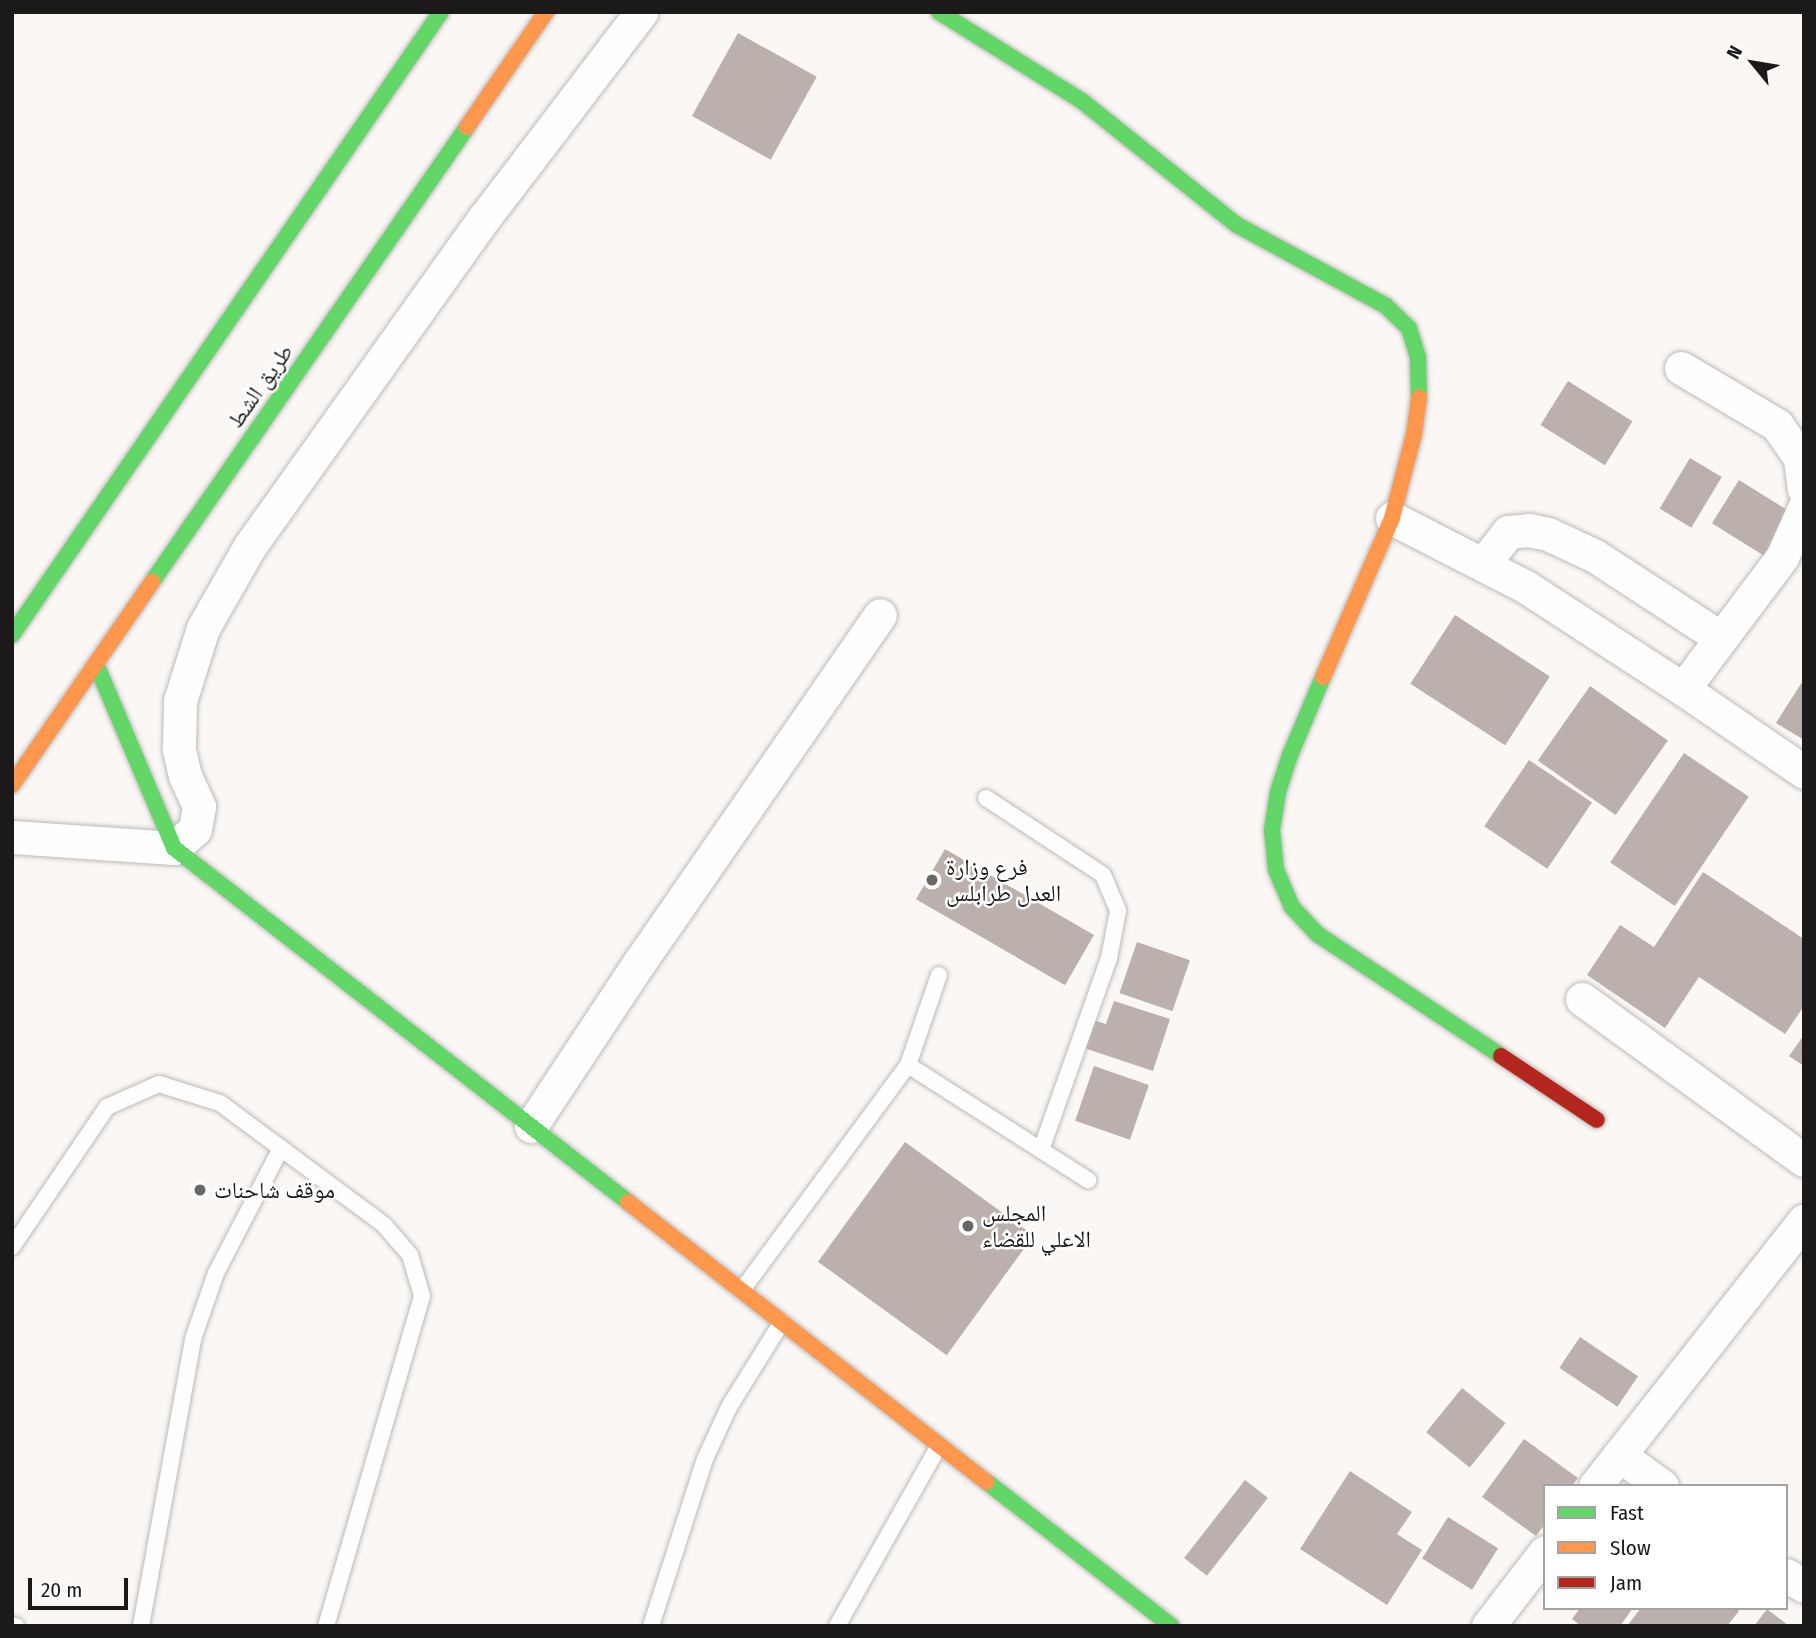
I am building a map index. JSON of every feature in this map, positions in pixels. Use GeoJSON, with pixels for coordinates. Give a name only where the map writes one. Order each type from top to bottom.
{"type":"FeatureCollection","features":[{"type":"Feature","properties":{"kind":"main road"},"geometry":{"type":"LineString","coordinates":[[12,635],[441,12]]}},
{"type":"Feature","properties":{"kind":"main road","name":"طريق الشط"},"geometry":{"type":"LineString","coordinates":[[12,785],[546,12]]}},
{"type":"Feature","properties":{"kind":"main road"},"geometry":{"type":"LineString","coordinates":[[939,12],[1082,100],[1237,225],[1386,306],[1409,328],[1418,356],[1420,391],[1414,434],[1392,518],[1282,780],[1272,830],[1276,870],[1292,907],[1317,934],[1597,1120]]}},
{"type":"Feature","properties":{"kind":"main road"},"geometry":{"type":"LineString","coordinates":[[96,664],[174,848],[1171,1626]]}},
{"type":"Feature","properties":{"kind":"street"},"geometry":{"type":"LineString","coordinates":[[12,837],[174,848],[195,829],[199,806],[185,776],[179,749],[180,701],[203,628],[250,546],[485,217],[641,12]]}},
{"type":"Feature","properties":{"kind":"street"},"geometry":{"type":"LineString","coordinates":[[1681,368],[1777,425],[1800,458],[1804,489]]}},
{"type":"Feature","properties":{"kind":"street"},"geometry":{"type":"LineString","coordinates":[[1684,689],[1782,557],[1804,508]]}},
{"type":"Feature","properties":{"kind":"street"},"geometry":{"type":"LineString","coordinates":[[1392,518],[1484,563],[1684,689],[1804,772]]}},
{"type":"Feature","properties":{"kind":"street"},"geometry":{"type":"LineString","coordinates":[[1484,563],[1508,533],[1529,530],[1548,534],[1595,556],[1721,638]]}},
{"type":"Feature","properties":{"kind":"street"},"geometry":{"type":"LineString","coordinates":[[531,1126],[639,963],[880,615]]}},
{"type":"Feature","properties":{"kind":"street"},"geometry":{"type":"LineString","coordinates":[[1582,999],[1804,1160]]}},
{"type":"Feature","properties":{"kind":"street"},"geometry":{"type":"LineString","coordinates":[[1597,1484],[1804,1220]]}},
{"type":"Feature","properties":{"kind":"street"},"geometry":{"type":"LineString","coordinates":[[1619,1455],[1659,1484]]}},
{"type":"Feature","properties":{"kind":"street"},"geometry":{"type":"LineString","coordinates":[[1488,1626],[1543,1555]]}},
{"type":"Feature","properties":{"kind":"street"},"geometry":{"type":"LineString","coordinates":[[1788,1576],[1804,1586]]}},
{"type":"Feature","properties":{"kind":"lane"},"geometry":{"type":"LineString","coordinates":[[986,798],[1103,875],[1118,911],[1109,958],[1041,1150]]}},
{"type":"Feature","properties":{"kind":"lane"},"geometry":{"type":"LineString","coordinates":[[742,1290],[908,1065],[939,975]]}},
{"type":"Feature","properties":{"kind":"lane"},"geometry":{"type":"LineString","coordinates":[[908,1065],[1088,1180]]}},
{"type":"Feature","properties":{"kind":"lane"},"geometry":{"type":"LineString","coordinates":[[12,1247],[107,1107],[159,1084],[220,1103],[384,1225],[410,1255],[422,1296],[326,1626]]}},
{"type":"Feature","properties":{"kind":"lane"},"geometry":{"type":"LineString","coordinates":[[141,1626],[193,1339],[216,1273],[281,1148]]}},
{"type":"Feature","properties":{"kind":"lane"},"geometry":{"type":"LineString","coordinates":[[651,1626],[705,1459],[729,1407],[782,1322]]}},
{"type":"Feature","properties":{"kind":"lane"},"geometry":{"type":"LineString","coordinates":[[837,1626],[939,1446]]}},
{"type":"Feature","properties":{"kind":"building"},"geometry":{"type":"Polygon","coordinates":[[[738,33],[817,77],[771,160],[692,116],[738,33]]]}},
{"type":"Feature","properties":{"kind":"building"},"geometry":{"type":"Polygon","coordinates":[[[1568,381],[1632,421],[1605,465],[1540,425],[1568,381]]]}},
{"type":"Feature","properties":{"kind":"building"},"geometry":{"type":"Polygon","coordinates":[[[1690,458],[1722,477],[1691,528],[1660,509],[1690,458]]]}},
{"type":"Feature","properties":{"kind":"building"},"geometry":{"type":"Polygon","coordinates":[[[1739,480],[1796,516],[1769,559],[1712,523],[1739,480]]]}},
{"type":"Feature","properties":{"kind":"building"},"geometry":{"type":"Polygon","coordinates":[[[1455,615],[1550,677],[1505,745],[1410,684],[1455,615]]]}},
{"type":"Feature","properties":{"kind":"building"},"geometry":{"type":"Polygon","coordinates":[[[1804,679],[1804,740],[1776,723],[1804,679]]]}},
{"type":"Feature","properties":{"kind":"building"},"geometry":{"type":"Polygon","coordinates":[[[1590,686],[1668,740],[1616,815],[1538,761],[1590,686]]]}},
{"type":"Feature","properties":{"kind":"building"},"geometry":{"type":"Polygon","coordinates":[[[1684,753],[1749,797],[1675,906],[1610,862],[1684,753]]]}},
{"type":"Feature","properties":{"kind":"building"},"geometry":{"type":"Polygon","coordinates":[[[1529,760],[1592,802],[1547,869],[1484,826],[1529,760]]]}},
{"type":"Feature","properties":{"kind":"building"},"geometry":{"type":"Polygon","coordinates":[[[945,849],[1094,935],[1065,985],[916,899],[945,849]]]}},
{"type":"Feature","properties":{"kind":"building"},"geometry":{"type":"Polygon","coordinates":[[[1703,872],[1804,939],[1804,1006],[1785,1034],[1699,977],[1665,1028],[1587,975],[1620,925],[1654,947],[1703,872]]]}},
{"type":"Feature","properties":{"kind":"building"},"geometry":{"type":"Polygon","coordinates":[[[1137,942],[1190,960],[1172,1011],[1119,993],[1137,942]]]}},
{"type":"Feature","properties":{"kind":"building"},"geometry":{"type":"Polygon","coordinates":[[[1114,1001],[1170,1019],[1153,1071],[1084,1048],[1093,1020],[1106,1024],[1114,1001]]]}},
{"type":"Feature","properties":{"kind":"building"},"geometry":{"type":"Polygon","coordinates":[[[1804,1035],[1804,1066],[1789,1056],[1804,1035]]]}},
{"type":"Feature","properties":{"kind":"building"},"geometry":{"type":"Polygon","coordinates":[[[1094,1066],[1149,1085],[1130,1140],[1075,1121],[1094,1066]]]}},
{"type":"Feature","properties":{"kind":"building"},"geometry":{"type":"Polygon","coordinates":[[[905,1142],[1034,1235],[947,1355],[818,1262],[905,1142]]]}},
{"type":"Feature","properties":{"kind":"building"},"geometry":{"type":"Polygon","coordinates":[[[1580,1337],[1638,1376],[1617,1407],[1559,1368],[1580,1337]]]}},
{"type":"Feature","properties":{"kind":"building"},"geometry":{"type":"Polygon","coordinates":[[[1462,1388],[1506,1423],[1470,1468],[1426,1432],[1462,1388]]]}},
{"type":"Feature","properties":{"kind":"building"},"geometry":{"type":"Polygon","coordinates":[[[1524,1439],[1578,1478],[1574,1484],[1543,1484],[1543,1527],[1536,1536],[1482,1497],[1524,1439]]]}},
{"type":"Feature","properties":{"kind":"building"},"geometry":{"type":"Polygon","coordinates":[[[1350,1471],[1412,1512],[1397,1534],[1422,1550],[1387,1605],[1300,1549],[1350,1471]]]}},
{"type":"Feature","properties":{"kind":"building"},"geometry":{"type":"Polygon","coordinates":[[[1245,1480],[1268,1498],[1207,1576],[1184,1558],[1245,1480]]]}},
{"type":"Feature","properties":{"kind":"building"},"geometry":{"type":"Polygon","coordinates":[[[1448,1517],[1498,1548],[1472,1590],[1422,1559],[1448,1517]]]}},
{"type":"Feature","properties":{"kind":"building"},"geometry":{"type":"Polygon","coordinates":[[[1579,1610],[1632,1610],[1620,1626],[1581,1626],[1572,1619],[1579,1610]]]}},
{"type":"Feature","properties":{"kind":"building"},"geometry":{"type":"Polygon","coordinates":[[[1639,1610],[1739,1611],[1727,1626],[1627,1626],[1639,1610]]]}},
{"type":"Feature","properties":{"kind":"building"},"geometry":{"type":"Polygon","coordinates":[[[1768,1610],[1789,1626],[1754,1626],[1768,1610]]]}},
{"type":"Feature","properties":{"kind":"traffic: fast"},"geometry":{"type":"LineString","coordinates":[[12,635],[441,12]]}},
{"type":"Feature","properties":{"kind":"traffic: fast"},"geometry":{"type":"LineString","coordinates":[[939,12],[1082,101],[1237,225],[1386,306],[1409,328],[1418,357],[1419,397]]}},
{"type":"Feature","properties":{"kind":"traffic: fast"},"geometry":{"type":"LineString","coordinates":[[152,582],[467,127]]}},
{"type":"Feature","properties":{"kind":"traffic: fast"},"geometry":{"type":"LineString","coordinates":[[96,664],[174,848],[628,1202]]}},
{"type":"Feature","properties":{"kind":"traffic: fast"},"geometry":{"type":"LineString","coordinates":[[1323,677],[1290,755],[1278,792],[1272,830],[1276,870],[1292,907],[1317,934],[1501,1056]]}},
{"type":"Feature","properties":{"kind":"traffic: fast"},"geometry":{"type":"LineString","coordinates":[[987,1482],[1171,1626]]}},
{"type":"Feature","properties":{"kind":"traffic: slow"},"geometry":{"type":"LineString","coordinates":[[467,127],[546,12]]}},
{"type":"Feature","properties":{"kind":"traffic: slow"},"geometry":{"type":"LineString","coordinates":[[1323,677],[1392,518],[1414,434],[1419,397]]}},
{"type":"Feature","properties":{"kind":"traffic: slow"},"geometry":{"type":"LineString","coordinates":[[12,785],[152,582]]}},
{"type":"Feature","properties":{"kind":"traffic: slow"},"geometry":{"type":"LineString","coordinates":[[628,1202],[987,1482]]}},
{"type":"Feature","properties":{"kind":"traffic: jam"},"geometry":{"type":"LineString","coordinates":[[1501,1056],[1597,1120]]}},
{"type":"Feature","properties":{"kind":"place","name":"فرع وزارة العدل طرابلس"},"geometry":{"type":"Point","coordinates":[932,880]}},
{"type":"Feature","properties":{"kind":"place","name":"موقف شاحنات"},"geometry":{"type":"Point","coordinates":[200,1190]}},
{"type":"Feature","properties":{"kind":"place","name":"المجلس الاعلي للقضاء"},"geometry":{"type":"Point","coordinates":[968,1226]}}]}
